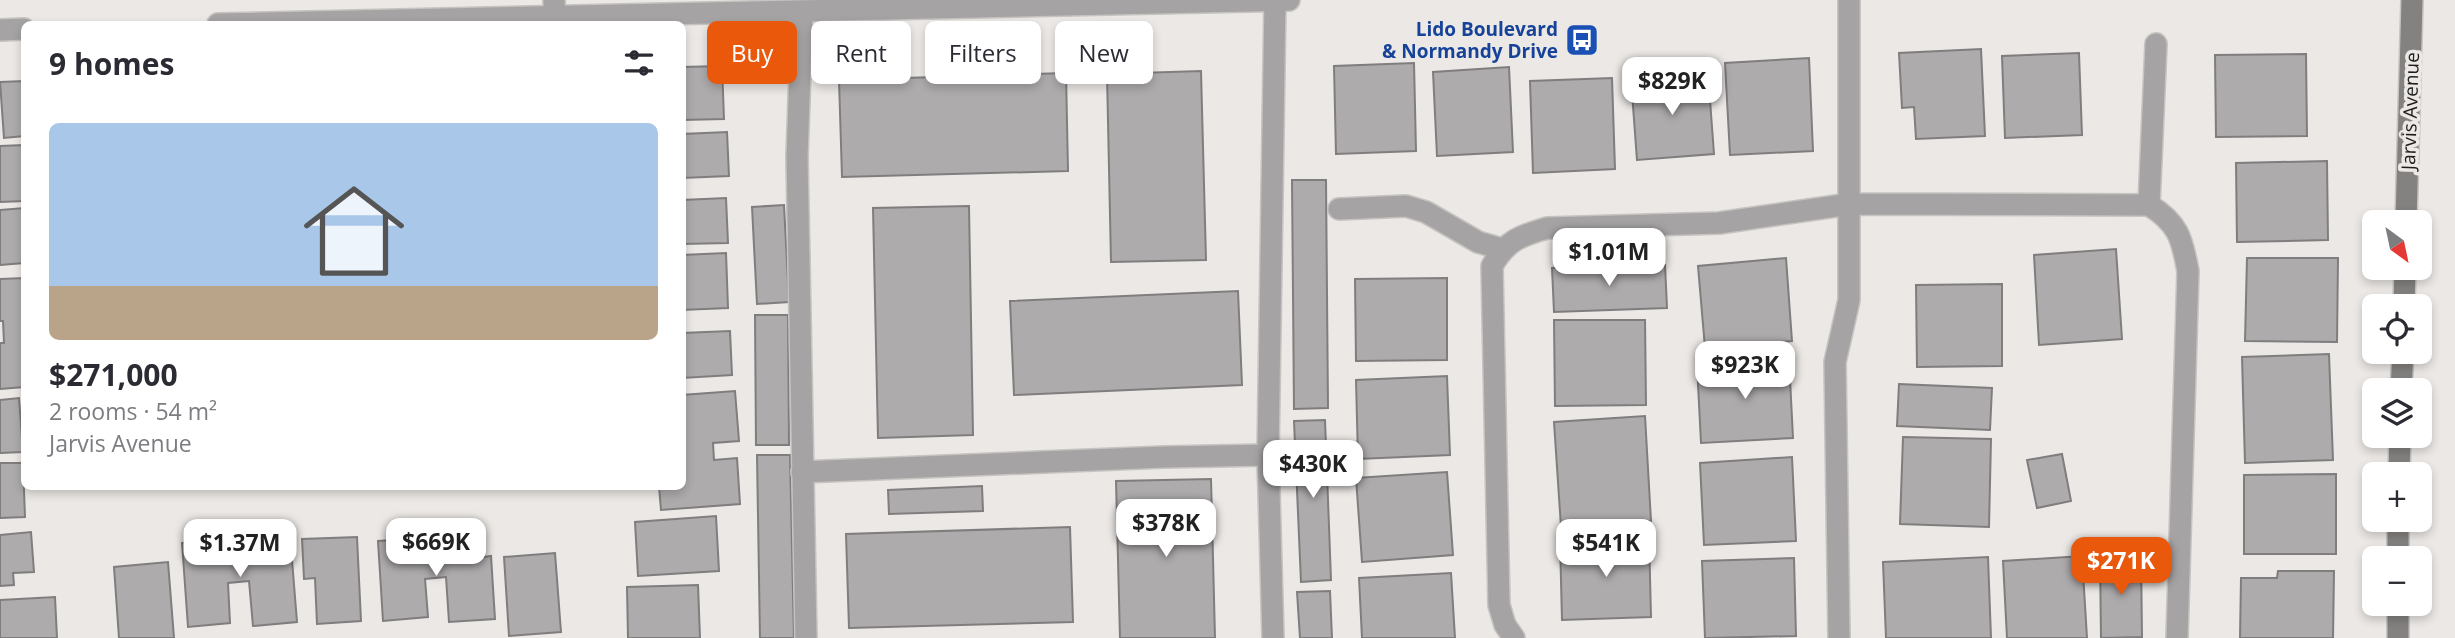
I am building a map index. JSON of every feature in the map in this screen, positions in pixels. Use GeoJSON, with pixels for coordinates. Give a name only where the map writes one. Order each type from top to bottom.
{"type":"FeatureCollection","features":[{"type":"Feature","properties":{"kind":"main road","name":"Jarvis Avenue"},"geometry":{"type":"LineString","coordinates":[[2406,210],[2413,0]]}},
{"type":"Feature","properties":{"kind":"main road"},"geometry":{"type":"LineString","coordinates":[[2398,616],[2398,638]]}},
{"type":"Feature","properties":{"kind":"street"},"geometry":{"type":"LineString","coordinates":[[1273,638],[1268,455],[1275,0]]}},
{"type":"Feature","properties":{"kind":"street"},"geometry":{"type":"LineString","coordinates":[[310,21],[663,7],[802,12],[1289,0]]}},
{"type":"Feature","properties":{"kind":"street"},"geometry":{"type":"LineString","coordinates":[[1839,638],[1835,362],[1849,300],[1849,0]]}},
{"type":"Feature","properties":{"kind":"street"},"geometry":{"type":"LineString","coordinates":[[802,12],[797,157],[806,638]]}},
{"type":"Feature","properties":{"kind":"street"},"geometry":{"type":"LineString","coordinates":[[0,30],[21,29]]}},
{"type":"Feature","properties":{"kind":"street"},"geometry":{"type":"LineString","coordinates":[[2149,205],[2156,44]]}},
{"type":"Feature","properties":{"kind":"street"},"geometry":{"type":"LineString","coordinates":[[1514,638],[1505,625],[1499,605],[1492,265],[1502,249],[1520,236],[1547,228],[1718,223],[1850,204],[2149,205],[2167,216],[2184,247],[2188,271],[2177,638]]}},
{"type":"Feature","properties":{"kind":"street"},"geometry":{"type":"LineString","coordinates":[[1339,209],[1406,206],[1426,212],[1478,242],[1502,249]]}},
{"type":"Feature","properties":{"kind":"street"},"geometry":{"type":"LineString","coordinates":[[802,472],[1268,455]]}},
{"type":"Feature","properties":{"kind":"building"},"geometry":{"type":"Polygon","coordinates":[[[1981,49],[1985,136],[1916,139],[1914,107],[1902,108],[1899,53],[1981,49]]]}},
{"type":"Feature","properties":{"kind":"building"},"geometry":{"type":"Polygon","coordinates":[[[2079,53],[2082,135],[2005,138],[2002,56],[2079,53]]]}},
{"type":"Feature","properties":{"kind":"building"},"geometry":{"type":"Polygon","coordinates":[[[2306,54],[2307,136],[2216,137],[2215,55],[2306,54]]]}},
{"type":"Feature","properties":{"kind":"building"},"geometry":{"type":"Polygon","coordinates":[[[1809,58],[1813,151],[1730,155],[1725,63],[1809,58]]]}},
{"type":"Feature","properties":{"kind":"building"},"geometry":{"type":"Polygon","coordinates":[[[1414,63],[1416,151],[1336,154],[1334,66],[1414,63]]]}},
{"type":"Feature","properties":{"kind":"building"},"geometry":{"type":"Polygon","coordinates":[[[707,66],[707,84],[723,84],[724,119],[686,120],[686,67],[707,66]]]}},
{"type":"Feature","properties":{"kind":"building"},"geometry":{"type":"Polygon","coordinates":[[[1509,67],[1513,152],[1437,156],[1433,72],[1509,67]]]}},
{"type":"Feature","properties":{"kind":"building"},"geometry":{"type":"Polygon","coordinates":[[[1201,71],[1206,260],[1111,262],[1107,84],[1153,84],[1153,73],[1201,71]]]}},
{"type":"Feature","properties":{"kind":"building"},"geometry":{"type":"Polygon","coordinates":[[[1055,73],[1055,84],[1066,84],[1068,171],[842,177],[839,84],[911,84],[911,78],[925,77],[925,84],[1041,84],[1041,74],[1055,73]]]}},
{"type":"Feature","properties":{"kind":"building"},"geometry":{"type":"Polygon","coordinates":[[[1708,73],[1714,154],[1637,160],[1631,79],[1708,73]]]}},
{"type":"Feature","properties":{"kind":"building"},"geometry":{"type":"Polygon","coordinates":[[[1612,78],[1615,169],[1533,173],[1530,81],[1612,78]]]}},
{"type":"Feature","properties":{"kind":"building"},"geometry":{"type":"Polygon","coordinates":[[[21,81],[21,136],[4,138],[0,82],[21,81]]]}},
{"type":"Feature","properties":{"kind":"building"},"geometry":{"type":"Polygon","coordinates":[[[727,132],[729,176],[686,178],[686,134],[727,132]]]}},
{"type":"Feature","properties":{"kind":"building"},"geometry":{"type":"Polygon","coordinates":[[[21,145],[21,201],[0,202],[0,146],[21,145]]]}},
{"type":"Feature","properties":{"kind":"building"},"geometry":{"type":"Polygon","coordinates":[[[2327,161],[2328,240],[2237,242],[2236,163],[2327,161]]]}},
{"type":"Feature","properties":{"kind":"building"},"geometry":{"type":"Polygon","coordinates":[[[1292,180],[1326,180],[1328,408],[1294,409],[1292,180]]]}},
{"type":"Feature","properties":{"kind":"building"},"geometry":{"type":"Polygon","coordinates":[[[726,198],[728,243],[686,244],[686,200],[726,198]]]}},
{"type":"Feature","properties":{"kind":"building"},"geometry":{"type":"Polygon","coordinates":[[[784,205],[789,302],[757,304],[752,207],[784,205]]]}},
{"type":"Feature","properties":{"kind":"building"},"geometry":{"type":"Polygon","coordinates":[[[969,206],[973,435],[878,438],[873,208],[969,206]]]}},
{"type":"Feature","properties":{"kind":"building"},"geometry":{"type":"Polygon","coordinates":[[[21,208],[21,263],[0,265],[0,210],[21,208]]]}},
{"type":"Feature","properties":{"kind":"building"},"geometry":{"type":"Polygon","coordinates":[[[2116,249],[2122,339],[2039,345],[2034,255],[2116,249]]]}},
{"type":"Feature","properties":{"kind":"building"},"geometry":{"type":"Polygon","coordinates":[[[726,253],[728,308],[686,310],[686,255],[726,253]]]}},
{"type":"Feature","properties":{"kind":"building"},"geometry":{"type":"Polygon","coordinates":[[[1786,258],[1792,341],[1705,348],[1698,266],[1786,258]]]}},
{"type":"Feature","properties":{"kind":"building"},"geometry":{"type":"Polygon","coordinates":[[[2247,258],[2338,258],[2337,342],[2245,341],[2247,258]]]}},
{"type":"Feature","properties":{"kind":"building"},"geometry":{"type":"Polygon","coordinates":[[[1665,265],[1667,308],[1554,312],[1552,268],[1665,265]]]}},
{"type":"Feature","properties":{"kind":"building"},"geometry":{"type":"Polygon","coordinates":[[[21,278],[21,387],[0,389],[0,343],[4,343],[3,321],[0,321],[0,279],[21,278]]]}},
{"type":"Feature","properties":{"kind":"building"},"geometry":{"type":"Polygon","coordinates":[[[1447,278],[1447,360],[1356,361],[1355,279],[1447,278]]]}},
{"type":"Feature","properties":{"kind":"building"},"geometry":{"type":"Polygon","coordinates":[[[2002,284],[2002,366],[1917,367],[1916,285],[2002,284]]]}},
{"type":"Feature","properties":{"kind":"building"},"geometry":{"type":"Polygon","coordinates":[[[1238,291],[1242,385],[1014,395],[1010,301],[1238,291]]]}},
{"type":"Feature","properties":{"kind":"building"},"geometry":{"type":"Polygon","coordinates":[[[755,315],[788,315],[789,445],[756,445],[755,315]]]}},
{"type":"Feature","properties":{"kind":"building"},"geometry":{"type":"Polygon","coordinates":[[[1554,320],[1645,320],[1646,405],[1555,406],[1554,320]]]}},
{"type":"Feature","properties":{"kind":"building"},"geometry":{"type":"Polygon","coordinates":[[[730,331],[732,375],[686,378],[686,333],[730,331]]]}},
{"type":"Feature","properties":{"kind":"building"},"geometry":{"type":"Polygon","coordinates":[[[2329,354],[2333,460],[2245,463],[2242,357],[2329,354]]]}},
{"type":"Feature","properties":{"kind":"building"},"geometry":{"type":"Polygon","coordinates":[[[1789,359],[1793,438],[1701,443],[1697,364],[1789,359]]]}},
{"type":"Feature","properties":{"kind":"building"},"geometry":{"type":"Polygon","coordinates":[[[1447,376],[1450,455],[1358,459],[1356,380],[1447,376]]]}},
{"type":"Feature","properties":{"kind":"building"},"geometry":{"type":"Polygon","coordinates":[[[1899,384],[1992,388],[1990,430],[1897,426],[1899,384]]]}},
{"type":"Feature","properties":{"kind":"building"},"geometry":{"type":"Polygon","coordinates":[[[735,391],[739,441],[713,443],[714,460],[737,458],[740,504],[661,510],[659,490],[686,490],[686,395],[735,391]]]}},
{"type":"Feature","properties":{"kind":"building"},"geometry":{"type":"Polygon","coordinates":[[[19,398],[21,452],[0,453],[0,400],[19,398]]]}},
{"type":"Feature","properties":{"kind":"building"},"geometry":{"type":"Polygon","coordinates":[[[1645,416],[1651,521],[1561,527],[1554,422],[1645,416]]]}},
{"type":"Feature","properties":{"kind":"building"},"geometry":{"type":"Polygon","coordinates":[[[1325,420],[1331,580],[1301,582],[1294,421],[1325,420]]]}},
{"type":"Feature","properties":{"kind":"building"},"geometry":{"type":"Polygon","coordinates":[[[1903,437],[1991,439],[1989,527],[1900,524],[1903,437]]]}},
{"type":"Feature","properties":{"kind":"building"},"geometry":{"type":"Polygon","coordinates":[[[2062,454],[2071,501],[2037,508],[2027,460],[2062,454]]]}},
{"type":"Feature","properties":{"kind":"building"},"geometry":{"type":"Polygon","coordinates":[[[757,455],[790,455],[794,638],[760,638],[757,455]]]}},
{"type":"Feature","properties":{"kind":"building"},"geometry":{"type":"Polygon","coordinates":[[[1792,457],[1796,541],[1704,545],[1700,463],[1792,457]]]}},
{"type":"Feature","properties":{"kind":"building"},"geometry":{"type":"Polygon","coordinates":[[[0,463],[21,463],[25,517],[0,518],[0,463]]]}},
{"type":"Feature","properties":{"kind":"building"},"geometry":{"type":"Polygon","coordinates":[[[1447,472],[1453,555],[1362,562],[1356,478],[1447,472]]]}},
{"type":"Feature","properties":{"kind":"building"},"geometry":{"type":"Polygon","coordinates":[[[2336,474],[2336,554],[2244,554],[2244,475],[2336,474]]]}},
{"type":"Feature","properties":{"kind":"building"},"geometry":{"type":"Polygon","coordinates":[[[1211,479],[1215,638],[1120,638],[1116,481],[1211,479]]]}},
{"type":"Feature","properties":{"kind":"building"},"geometry":{"type":"Polygon","coordinates":[[[982,486],[983,511],[889,514],[888,490],[982,486]]]}},
{"type":"Feature","properties":{"kind":"building"},"geometry":{"type":"Polygon","coordinates":[[[716,516],[719,571],[638,576],[635,522],[716,516]]]}},
{"type":"Feature","properties":{"kind":"building"},"geometry":{"type":"Polygon","coordinates":[[[1070,527],[1073,622],[849,628],[846,534],[1070,527]]]}},
{"type":"Feature","properties":{"kind":"building"},"geometry":{"type":"Polygon","coordinates":[[[31,532],[34,572],[13,573],[14,585],[0,586],[0,535],[31,532]]]}},
{"type":"Feature","properties":{"kind":"building"},"geometry":{"type":"Polygon","coordinates":[[[290,535],[297,622],[253,626],[249,581],[228,583],[230,623],[188,627],[182,543],[290,535]]]}},
{"type":"Feature","properties":{"kind":"building"},"geometry":{"type":"Polygon","coordinates":[[[476,535],[477,558],[491,556],[495,619],[449,622],[446,577],[425,579],[428,617],[383,621],[378,541],[476,535]]]}},
{"type":"Feature","properties":{"kind":"building"},"geometry":{"type":"Polygon","coordinates":[[[357,537],[361,621],[317,624],[315,578],[304,579],[302,539],[357,537]]]}},
{"type":"Feature","properties":{"kind":"building"},"geometry":{"type":"Polygon","coordinates":[[[1649,537],[1651,617],[1562,620],[1560,541],[1649,537]]]}},
{"type":"Feature","properties":{"kind":"building"},"geometry":{"type":"Polygon","coordinates":[[[555,553],[561,632],[509,636],[504,557],[555,553]]]}},
{"type":"Feature","properties":{"kind":"building"},"geometry":{"type":"Polygon","coordinates":[[[2082,556],[2087,638],[2007,638],[2003,561],[2082,556]]]}},
{"type":"Feature","properties":{"kind":"building"},"geometry":{"type":"Polygon","coordinates":[[[1988,557],[1991,638],[1886,638],[1883,562],[1988,557]]]}},
{"type":"Feature","properties":{"kind":"building"},"geometry":{"type":"Polygon","coordinates":[[[2100,557],[2141,557],[2142,637],[2101,638],[2100,557]]]}},
{"type":"Feature","properties":{"kind":"building"},"geometry":{"type":"Polygon","coordinates":[[[1794,558],[1796,636],[1705,638],[1702,561],[1794,558]]]}},
{"type":"Feature","properties":{"kind":"building"},"geometry":{"type":"Polygon","coordinates":[[[168,562],[174,638],[119,638],[114,567],[168,562]]]}},
{"type":"Feature","properties":{"kind":"building"},"geometry":{"type":"Polygon","coordinates":[[[2278,571],[2334,571],[2333,638],[2240,638],[2241,578],[2277,578],[2278,571]]]}},
{"type":"Feature","properties":{"kind":"building"},"geometry":{"type":"Polygon","coordinates":[[[1451,573],[1455,638],[1362,638],[1359,578],[1451,573]]]}},
{"type":"Feature","properties":{"kind":"building"},"geometry":{"type":"Polygon","coordinates":[[[698,585],[700,638],[628,638],[627,587],[698,585]]]}},
{"type":"Feature","properties":{"kind":"building"},"geometry":{"type":"Polygon","coordinates":[[[1330,591],[1332,638],[1300,638],[1297,592],[1330,591]]]}},
{"type":"Feature","properties":{"kind":"building"},"geometry":{"type":"Polygon","coordinates":[[[55,597],[57,638],[0,638],[0,600],[55,597]]]}},
{"type":"Feature","properties":{"kind":"place","name":"Lido Boulevard & Normandy Drive"},"geometry":{"type":"Point","coordinates":[1582,40]}}]}
